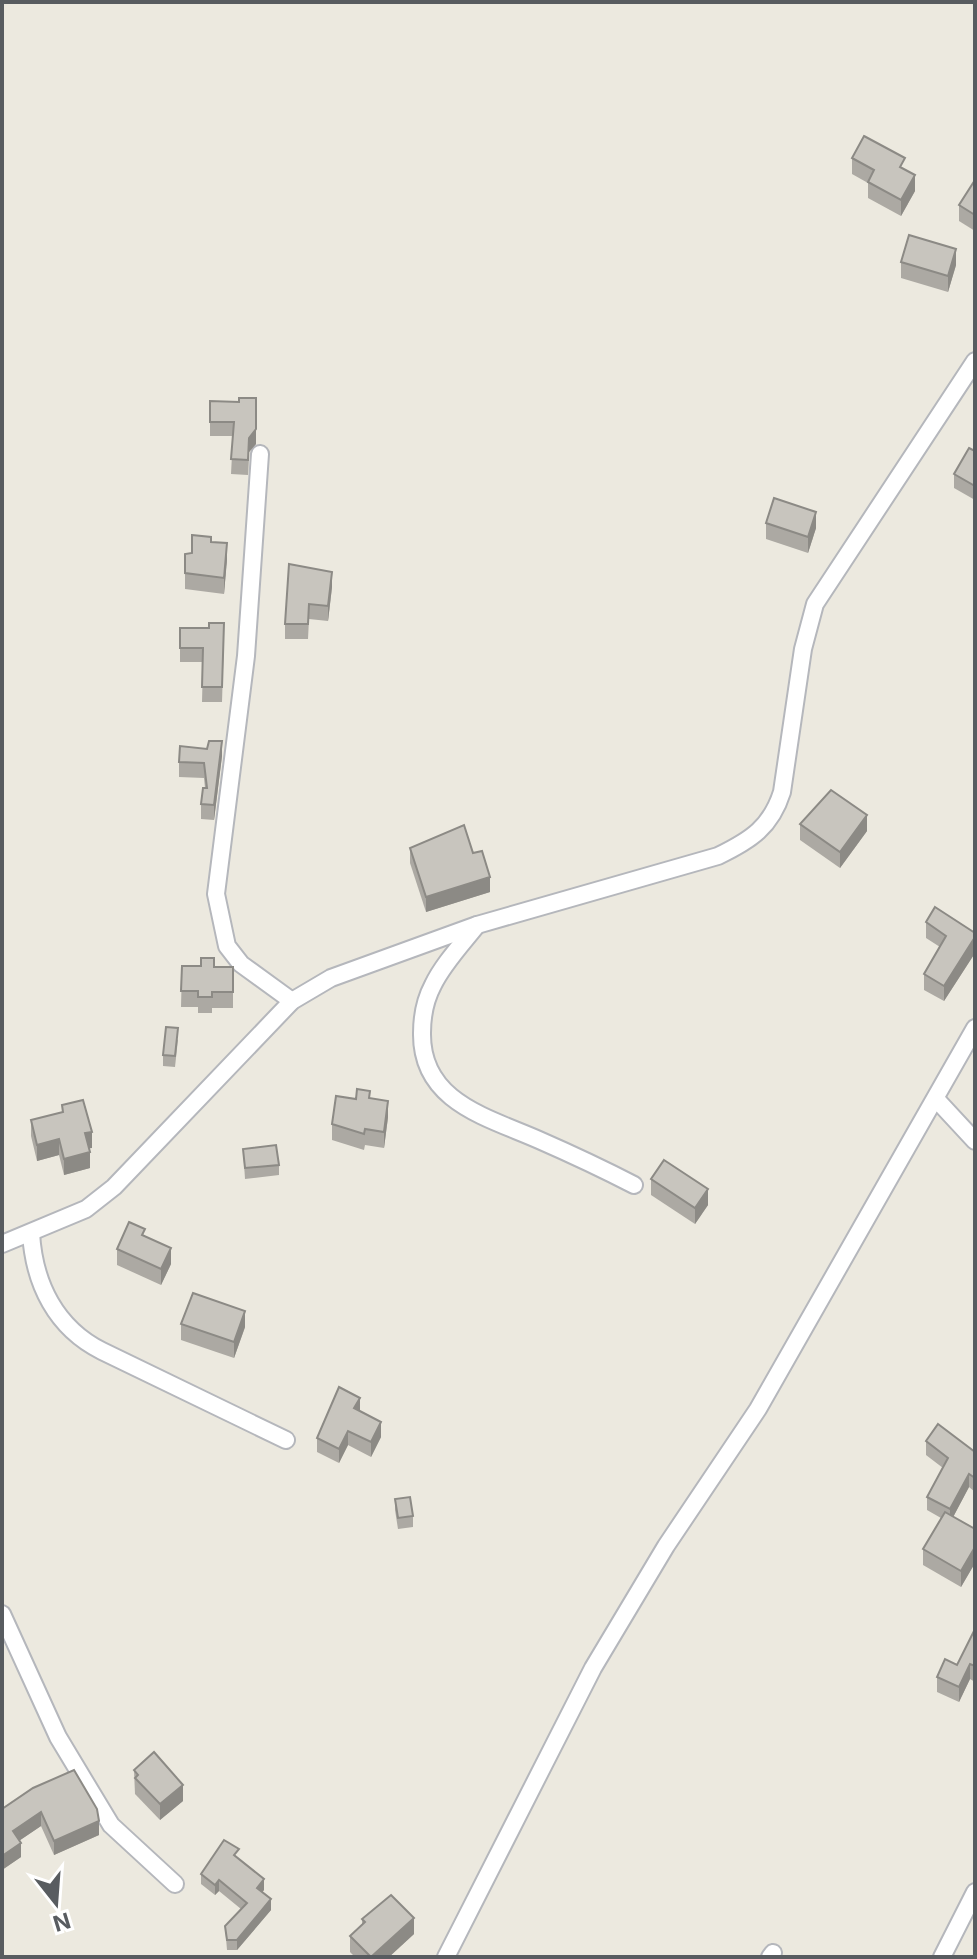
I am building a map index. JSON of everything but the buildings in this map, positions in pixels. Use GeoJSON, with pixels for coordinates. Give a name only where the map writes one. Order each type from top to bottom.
{"type":"FeatureCollection","features":[{"type":"Feature","properties":{"kind":"street"},"geometry":{"type":"LineString","coordinates":[[2,1244],[86,1209],[114,1187],[292,1001],[331,978],[477,925],[718,856],[749,841],[766,826],[775,813],[782,792],[803,649],[815,604],[975,361]]}},
{"type":"Feature","properties":{"kind":"street"},"geometry":{"type":"LineString","coordinates":[[260,454],[246,656],[216,894],[227,946],[241,964],[292,1001]]}},
{"type":"Feature","properties":{"kind":"street"},"geometry":{"type":"LineString","coordinates":[[477,925],[433,984],[422,1013],[421,1046],[428,1073],[449,1096],[483,1118],[634,1185]]}},
{"type":"Feature","properties":{"kind":"street"},"geometry":{"type":"LineString","coordinates":[[446,1957],[600,1656],[666,1546],[758,1409],[975,1028]]}},
{"type":"Feature","properties":{"kind":"street"},"geometry":{"type":"LineString","coordinates":[[936,1099],[975,1141]]}},
{"type":"Feature","properties":{"kind":"street"},"geometry":{"type":"LineString","coordinates":[[31,1233],[51,1307],[74,1333],[102,1351],[286,1440]]}},
{"type":"Feature","properties":{"kind":"street"},"geometry":{"type":"LineString","coordinates":[[2,1614],[58,1737],[111,1825],[175,1884]]}},
{"type":"Feature","properties":{"kind":"street"},"geometry":{"type":"LineString","coordinates":[[942,1957],[975,1892]]}}]}
